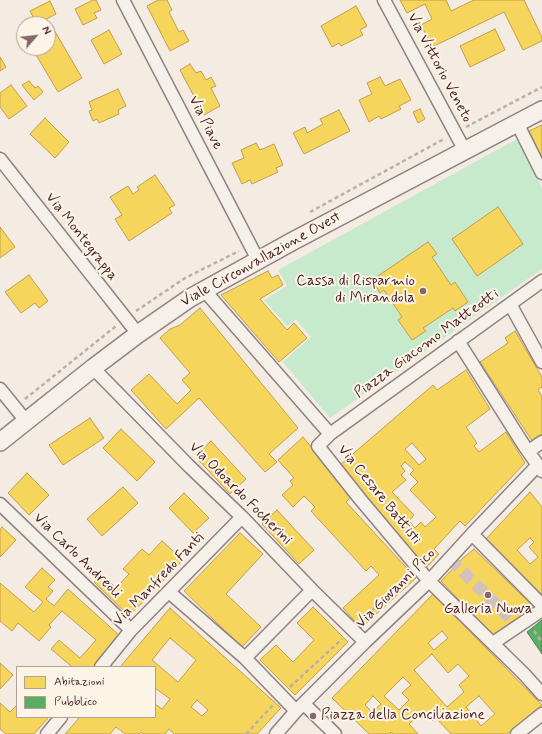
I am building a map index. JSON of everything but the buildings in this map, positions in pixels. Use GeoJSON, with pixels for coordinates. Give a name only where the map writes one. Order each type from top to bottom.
{"type":"FeatureCollection","features":[{"type":"Feature","properties":{"kind":"main road","name":"Viale Circonvallazione Ovest"},"geometry":{"type":"LineString","coordinates":[[0,442],[93,368],[138,334],[190,298],[292,241],[542,110]]}},
{"type":"Feature","properties":{"kind":"street","name":"Via Piave"},"geometry":{"type":"LineString","coordinates":[[123,0],[258,260]]}},
{"type":"Feature","properties":{"kind":"street","name":"Via Vittorio Veneto"},"geometry":{"type":"LineString","coordinates":[[384,0],[465,151]]}},
{"type":"Feature","properties":{"kind":"street"},"geometry":{"type":"LineString","coordinates":[[517,123],[542,173]]}},
{"type":"Feature","properties":{"kind":"street","name":"Via Montegrappa"},"geometry":{"type":"LineString","coordinates":[[0,159],[138,334]]}},
{"type":"Feature","properties":{"kind":"street","name":"Piazza Giacomo Matteotti"},"geometry":{"type":"LineString","coordinates":[[330,434],[510,304],[541,285]]}},
{"type":"Feature","properties":{"kind":"street","name":"Via Cesare Battisti"},"geometry":{"type":"LineString","coordinates":[[204,290],[330,434],[318,446],[360,499],[429,581],[493,643],[542,694]]}},
{"type":"Feature","properties":{"kind":"street"},"geometry":{"type":"LineString","coordinates":[[510,304],[542,362]]}},
{"type":"Feature","properties":{"kind":"street"},"geometry":{"type":"LineString","coordinates":[[458,341],[540,468]]}},
{"type":"Feature","properties":{"kind":"street","name":"Via Odoardo Focherini"},"geometry":{"type":"LineString","coordinates":[[93,368],[365,642]]}},
{"type":"Feature","properties":{"kind":"street"},"geometry":{"type":"LineString","coordinates":[[0,389],[26,421]]}},
{"type":"Feature","properties":{"kind":"street"},"geometry":{"type":"LineString","coordinates":[[529,451],[542,442]]}},
{"type":"Feature","properties":{"kind":"street","name":"Via Giovanni Pico"},"geometry":{"type":"LineString","coordinates":[[279,733],[300,707],[429,581],[472,534],[540,468]]}},
{"type":"Feature","properties":{"kind":"street","name":"Via Carlo Andreoli"},"geometry":{"type":"LineString","coordinates":[[0,504],[131,630]]}},
{"type":"Feature","properties":{"kind":"street","name":"Via Manfredo Fanti"},"geometry":{"type":"LineString","coordinates":[[102,666],[131,630],[242,517]]}},
{"type":"Feature","properties":{"kind":"street"},"geometry":{"type":"LineString","coordinates":[[472,534],[542,605]]}},
{"type":"Feature","properties":{"kind":"street"},"geometry":{"type":"LineString","coordinates":[[245,658],[312,590]]}},
{"type":"Feature","properties":{"kind":"street"},"geometry":{"type":"LineString","coordinates":[[169,592],[245,658],[281,696],[300,707],[335,734]]}},
{"type":"Feature","properties":{"kind":"street"},"geometry":{"type":"LineString","coordinates":[[493,643],[542,610]]}},
{"type":"Feature","properties":{"kind":"street"},"geometry":{"type":"LineString","coordinates":[[517,734],[542,714]]}},
{"type":"Feature","properties":{"kind":"street"},"geometry":{"type":"LineString","coordinates":[[47,734],[60,718]]}},
{"type":"Feature","properties":{"kind":"path"},"geometry":{"type":"LineString","coordinates":[[246,734],[281,696],[418,568]]}},
{"type":"Feature","properties":{"kind":"green space"},"geometry":{"type":"Polygon","coordinates":[[[517,139],[542,188],[542,269],[330,418],[283,362],[311,337],[296,319],[287,326],[264,300],[287,286],[278,270],[517,139]]]}},
{"type":"Feature","properties":{"kind":"tunnel"},"geometry":{"type":"LineString","coordinates":[[450,559],[518,626]]}},
{"type":"Feature","properties":{"kind":"place","name":"Cassa di Risparmio di Mirandola"},"geometry":{"type":"Point","coordinates":[423,291]}},
{"type":"Feature","properties":{"kind":"place","name":"Galleria Nuova"},"geometry":{"type":"Point","coordinates":[488,595]}},
{"type":"Feature","properties":{"kind":"place","name":"Piazza della Conciliazione"},"geometry":{"type":"Point","coordinates":[313,716]}}]}
